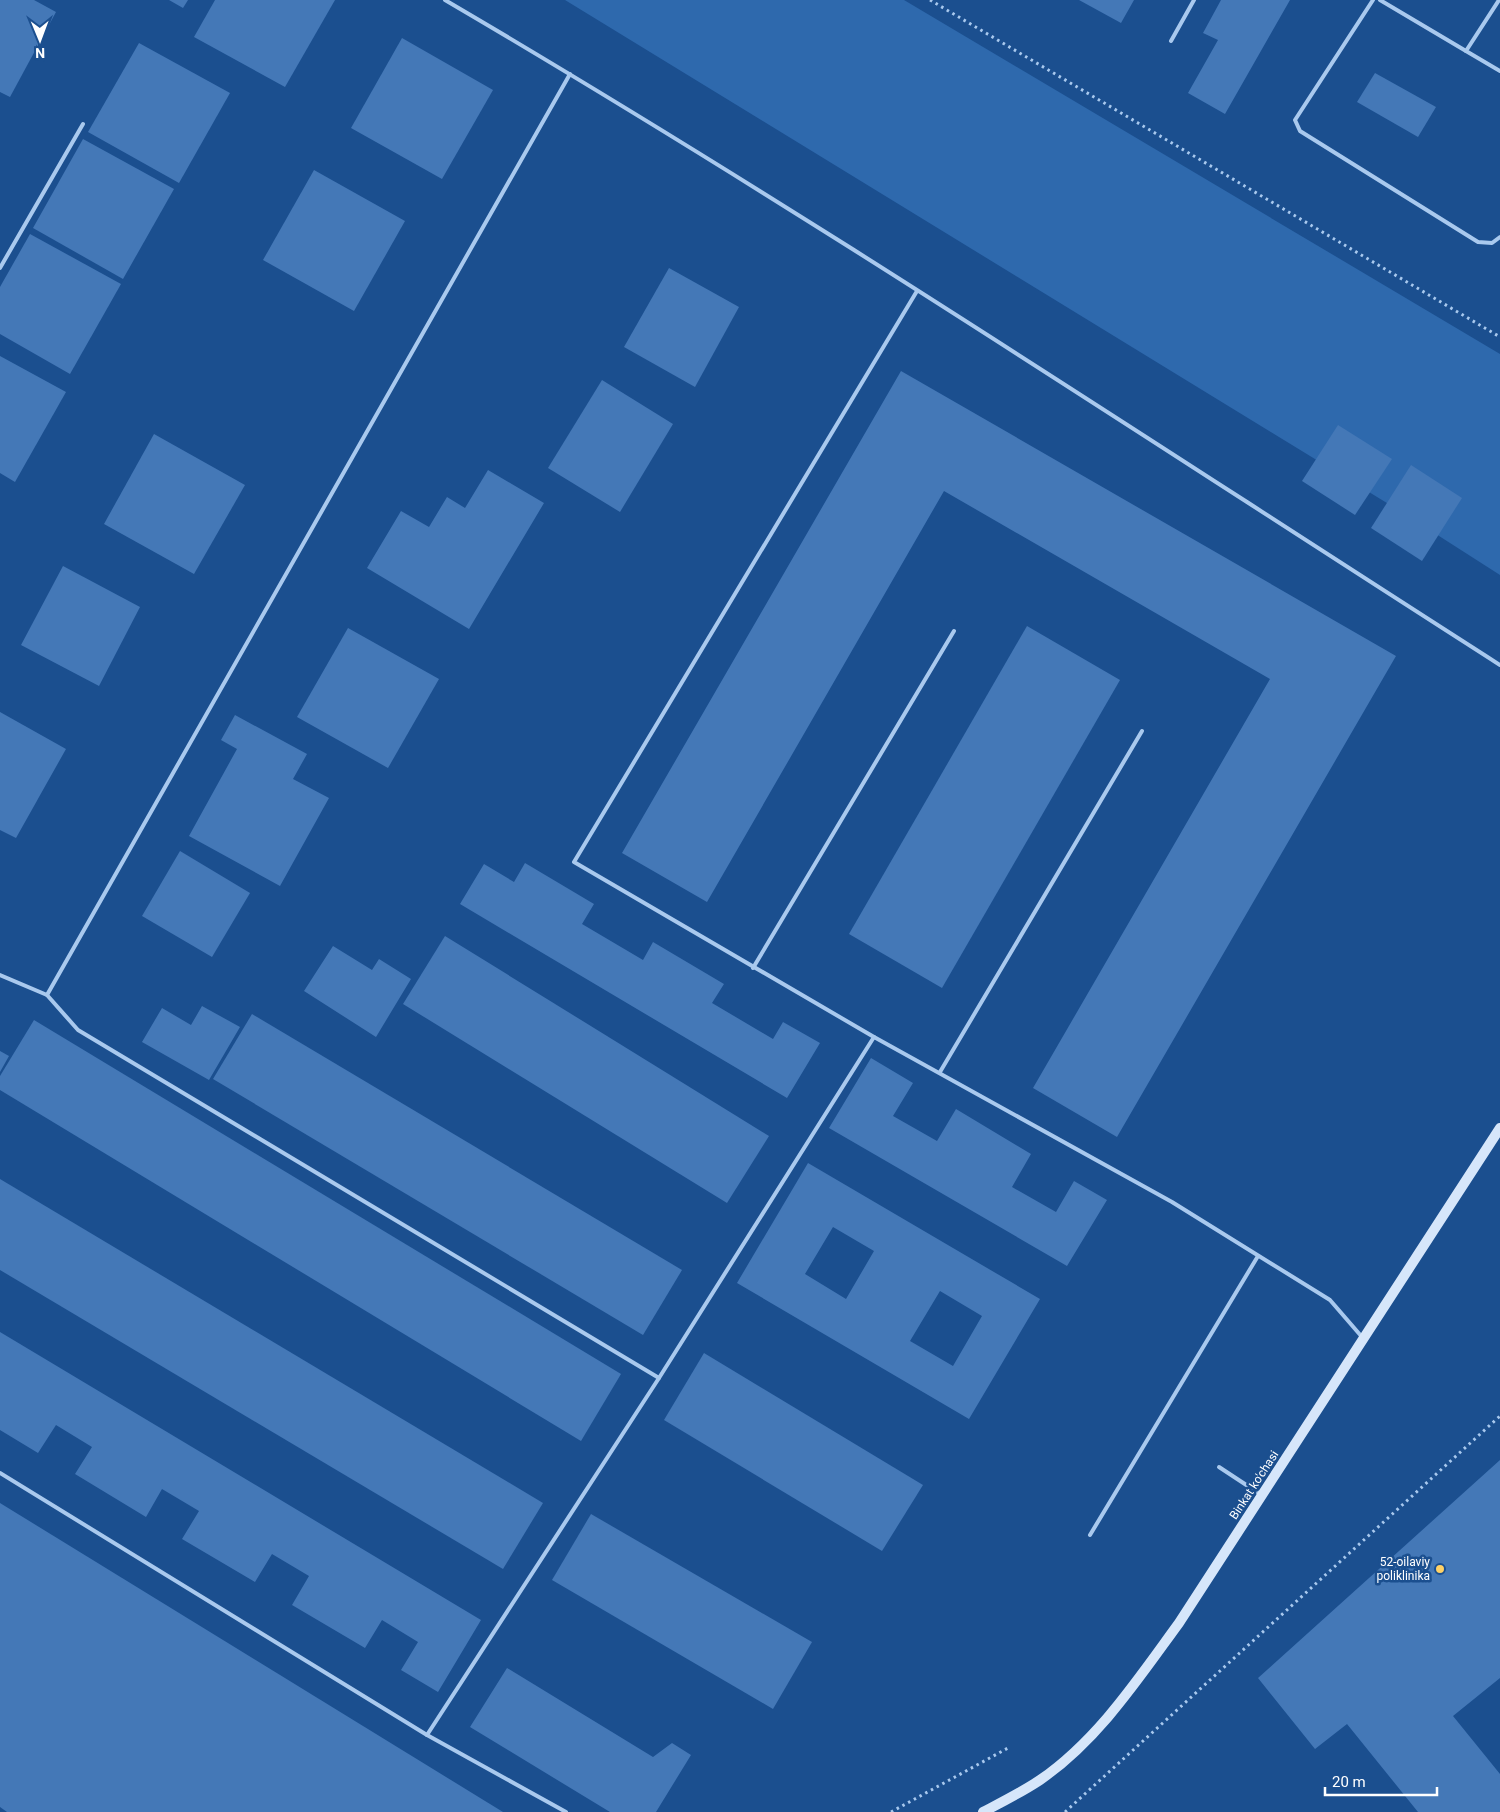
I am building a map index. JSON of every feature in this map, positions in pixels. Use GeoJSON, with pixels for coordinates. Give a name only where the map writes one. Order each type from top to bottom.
{"type":"FeatureCollection","features":[{"type":"Feature","properties":{"kind":"main road","name":"Binkat ko'chasi"},"geometry":{"type":"LineString","coordinates":[[983,1812],[1041,1779],[1080,1747],[1131,1688],[1178,1623],[1500,1128]]}},
{"type":"Feature","properties":{"kind":"lane"},"geometry":{"type":"LineString","coordinates":[[445,0],[570,74],[917,291],[1500,665]]}},
{"type":"Feature","properties":{"kind":"lane"},"geometry":{"type":"LineString","coordinates":[[1171,41],[1194,0]]}},
{"type":"Feature","properties":{"kind":"lane"},"geometry":{"type":"LineString","coordinates":[[1373,0],[1295,120],[1300,131],[1478,242],[1492,243],[1500,236]]}},
{"type":"Feature","properties":{"kind":"lane"},"geometry":{"type":"LineString","coordinates":[[1380,0],[1500,71]]}},
{"type":"Feature","properties":{"kind":"lane"},"geometry":{"type":"LineString","coordinates":[[1466,51],[1499,0]]}},
{"type":"Feature","properties":{"kind":"lane"},"geometry":{"type":"LineString","coordinates":[[47,995],[570,74]]}},
{"type":"Feature","properties":{"kind":"lane"},"geometry":{"type":"LineString","coordinates":[[0,268],[83,124]]}},
{"type":"Feature","properties":{"kind":"lane"},"geometry":{"type":"LineString","coordinates":[[917,291],[574,862],[874,1037],[1172,1202],[1330,1300],[1364,1338]]}},
{"type":"Feature","properties":{"kind":"lane"},"geometry":{"type":"LineString","coordinates":[[753,968],[954,631]]}},
{"type":"Feature","properties":{"kind":"lane"},"geometry":{"type":"LineString","coordinates":[[940,1072],[1142,731]]}},
{"type":"Feature","properties":{"kind":"lane"},"geometry":{"type":"LineString","coordinates":[[0,975],[47,995],[78,1030],[659,1378]]}},
{"type":"Feature","properties":{"kind":"lane"},"geometry":{"type":"LineString","coordinates":[[427,1735],[659,1378],[874,1037]]}},
{"type":"Feature","properties":{"kind":"lane"},"geometry":{"type":"LineString","coordinates":[[1090,1535],[1258,1256]]}},
{"type":"Feature","properties":{"kind":"lane"},"geometry":{"type":"LineString","coordinates":[[1219,1467],[1262,1495]]}},
{"type":"Feature","properties":{"kind":"lane"},"geometry":{"type":"LineString","coordinates":[[0,1473],[427,1735],[566,1812]]}},
{"type":"Feature","properties":{"kind":"path"},"geometry":{"type":"LineString","coordinates":[[930,0],[1500,337]]}},
{"type":"Feature","properties":{"kind":"path"},"geometry":{"type":"LineString","coordinates":[[1065,1812],[1500,1416]]}},
{"type":"Feature","properties":{"kind":"path"},"geometry":{"type":"LineString","coordinates":[[891,1812],[1008,1748]]}},
{"type":"Feature","properties":{"kind":"shaded area"},"geometry":{"type":"Polygon","coordinates":[[[565,0],[904,0],[1500,354],[1500,575],[1400,511],[565,0]]]}},
{"type":"Feature","properties":{"kind":"building"},"geometry":{"type":"Polygon","coordinates":[[[0,0],[34,0],[56,12],[10,97],[0,92],[0,0]]]}},
{"type":"Feature","properties":{"kind":"building"},"geometry":{"type":"Polygon","coordinates":[[[169,0],[188,0],[183,8],[169,0]]]}},
{"type":"Feature","properties":{"kind":"building"},"geometry":{"type":"Polygon","coordinates":[[[215,0],[335,0],[285,87],[194,37],[215,0]]]}},
{"type":"Feature","properties":{"kind":"building"},"geometry":{"type":"Polygon","coordinates":[[[1079,0],[1134,0],[1121,23],[1079,0]]]}},
{"type":"Feature","properties":{"kind":"building"},"geometry":{"type":"Polygon","coordinates":[[[1221,0],[1290,0],[1225,114],[1188,93],[1218,40],[1203,33],[1221,0]]]}},
{"type":"Feature","properties":{"kind":"building"},"geometry":{"type":"Polygon","coordinates":[[[402,38],[493,90],[442,179],[351,128],[402,38]]]}},
{"type":"Feature","properties":{"kind":"building"},"geometry":{"type":"Polygon","coordinates":[[[139,43],[230,93],[179,183],[88,132],[139,43]]]}},
{"type":"Feature","properties":{"kind":"building"},"geometry":{"type":"Polygon","coordinates":[[[1375,73],[1436,107],[1418,137],[1357,102],[1375,73]]]}},
{"type":"Feature","properties":{"kind":"building"},"geometry":{"type":"Polygon","coordinates":[[[83,139],[174,189],[123,279],[33,228],[83,139]]]}},
{"type":"Feature","properties":{"kind":"building"},"geometry":{"type":"Polygon","coordinates":[[[314,170],[405,221],[354,311],[263,260],[314,170]]]}},
{"type":"Feature","properties":{"kind":"building"},"geometry":{"type":"Polygon","coordinates":[[[30,234],[121,284],[70,374],[0,334],[0,287],[30,234]]]}},
{"type":"Feature","properties":{"kind":"building"},"geometry":{"type":"Polygon","coordinates":[[[669,268],[739,307],[695,387],[624,347],[669,268]]]}},
{"type":"Feature","properties":{"kind":"building"},"geometry":{"type":"Polygon","coordinates":[[[0,356],[66,392],[15,482],[0,473],[0,356]]]}},
{"type":"Feature","properties":{"kind":"building"},"geometry":{"type":"Polygon","coordinates":[[[901,371],[1396,656],[1117,1137],[1033,1088],[1270,679],[944,491],[707,902],[622,853],[901,371]]]}},
{"type":"Feature","properties":{"kind":"building"},"geometry":{"type":"Polygon","coordinates":[[[602,380],[673,424],[620,512],[548,468],[602,380]]]}},
{"type":"Feature","properties":{"kind":"building"},"geometry":{"type":"Polygon","coordinates":[[[1338,425],[1392,459],[1355,515],[1302,481],[1338,425]]]}},
{"type":"Feature","properties":{"kind":"building"},"geometry":{"type":"Polygon","coordinates":[[[154,434],[245,485],[194,574],[104,524],[154,434]]]}},
{"type":"Feature","properties":{"kind":"building"},"geometry":{"type":"Polygon","coordinates":[[[1411,465],[1462,498],[1422,561],[1371,528],[1411,465]]]}},
{"type":"Feature","properties":{"kind":"building"},"geometry":{"type":"Polygon","coordinates":[[[488,470],[544,503],[469,629],[367,568],[401,511],[429,527],[447,497],[465,508],[488,470]]]}},
{"type":"Feature","properties":{"kind":"building"},"geometry":{"type":"Polygon","coordinates":[[[63,566],[140,607],[99,686],[21,645],[63,566]]]}},
{"type":"Feature","properties":{"kind":"building"},"geometry":{"type":"Polygon","coordinates":[[[1027,626],[1120,680],[942,988],[849,934],[1027,626]]]}},
{"type":"Feature","properties":{"kind":"building"},"geometry":{"type":"Polygon","coordinates":[[[348,628],[439,679],[388,768],[297,717],[348,628]]]}},
{"type":"Feature","properties":{"kind":"building"},"geometry":{"type":"Polygon","coordinates":[[[0,712],[66,749],[16,838],[0,830],[0,712]]]}},
{"type":"Feature","properties":{"kind":"building"},"geometry":{"type":"Polygon","coordinates":[[[235,715],[307,754],[293,779],[329,798],[280,886],[189,836],[237,749],[221,740],[235,715]]]}},
{"type":"Feature","properties":{"kind":"building"},"geometry":{"type":"Polygon","coordinates":[[[180,851],[250,893],[212,957],[142,916],[180,851]]]}},
{"type":"Feature","properties":{"kind":"building"},"geometry":{"type":"Polygon","coordinates":[[[525,863],[594,904],[582,924],[643,960],[653,942],[724,984],[712,1003],[773,1039],[783,1022],[820,1043],[787,1098],[460,904],[484,864],[514,882],[525,863]]]}},
{"type":"Feature","properties":{"kind":"building"},"geometry":{"type":"Polygon","coordinates":[[[445,936],[769,1136],[727,1203],[403,1004],[445,936]]]}},
{"type":"Feature","properties":{"kind":"building"},"geometry":{"type":"Polygon","coordinates":[[[333,946],[372,970],[379,959],[411,979],[376,1037],[304,991],[333,946]]]}},
{"type":"Feature","properties":{"kind":"building"},"geometry":{"type":"Polygon","coordinates":[[[202,1006],[240,1027],[209,1080],[142,1042],[162,1008],[191,1025],[202,1006]]]}},
{"type":"Feature","properties":{"kind":"building"},"geometry":{"type":"Polygon","coordinates":[[[252,1014],[682,1270],[643,1335],[213,1079],[252,1014]]]}},
{"type":"Feature","properties":{"kind":"building"},"geometry":{"type":"Polygon","coordinates":[[[34,1020],[621,1374],[581,1441],[0,1090],[0,1076],[34,1020]]]}},
{"type":"Feature","properties":{"kind":"building"},"geometry":{"type":"Polygon","coordinates":[[[0,1051],[9,1056],[0,1072],[0,1051]]]}},
{"type":"Feature","properties":{"kind":"building"},"geometry":{"type":"Polygon","coordinates":[[[871,1058],[913,1083],[893,1116],[937,1141],[956,1109],[1031,1154],[1012,1187],[1056,1212],[1074,1181],[1107,1200],[1067,1266],[829,1128],[871,1058]]]}},
{"type":"Feature","properties":{"kind":"building"},"geometry":{"type":"Polygon","coordinates":[[[808,1163],[1040,1299],[969,1419],[737,1283],[808,1163]],[[833,1227],[805,1274],[846,1299],[874,1251],[833,1227]],[[940,1291],[910,1341],[953,1366],[982,1316],[940,1291]]]}},
{"type":"Feature","properties":{"kind":"building"},"geometry":{"type":"Polygon","coordinates":[[[0,1179],[543,1503],[503,1569],[0,1270],[0,1179]]]}},
{"type":"Feature","properties":{"kind":"building"},"geometry":{"type":"Polygon","coordinates":[[[0,1332],[481,1620],[438,1692],[401,1670],[418,1642],[382,1620],[365,1648],[292,1605],[309,1576],[272,1554],[255,1582],[182,1539],[199,1511],[162,1489],[146,1517],[75,1474],[92,1447],[56,1425],[38,1453],[0,1430],[0,1332]]]}},
{"type":"Feature","properties":{"kind":"building"},"geometry":{"type":"Polygon","coordinates":[[[704,1353],[923,1485],[882,1551],[664,1420],[704,1353]]]}},
{"type":"Feature","properties":{"kind":"building","name":"52-oilaviy poliklinika"},"geometry":{"type":"Polygon","coordinates":[[[1500,1460],[1500,1678],[1453,1716],[1500,1774],[1500,1812],[1418,1812],[1347,1724],[1315,1749],[1258,1678],[1500,1460]]]}},
{"type":"Feature","properties":{"kind":"building"},"geometry":{"type":"Polygon","coordinates":[[[0,1503],[503,1812],[7,1812],[0,1807],[0,1503]]]}},
{"type":"Feature","properties":{"kind":"building"},"geometry":{"type":"Polygon","coordinates":[[[591,1514],[812,1642],[773,1709],[552,1580],[591,1514]]]}},
{"type":"Feature","properties":{"kind":"building"},"geometry":{"type":"Polygon","coordinates":[[[507,1668],[653,1757],[672,1743],[691,1755],[656,1812],[610,1812],[470,1727],[507,1668]]]}},
{"type":"Feature","properties":{"kind":"place","name":"52-oilaviy poliklinika"},"geometry":{"type":"Point","coordinates":[1440,1569]}}]}
